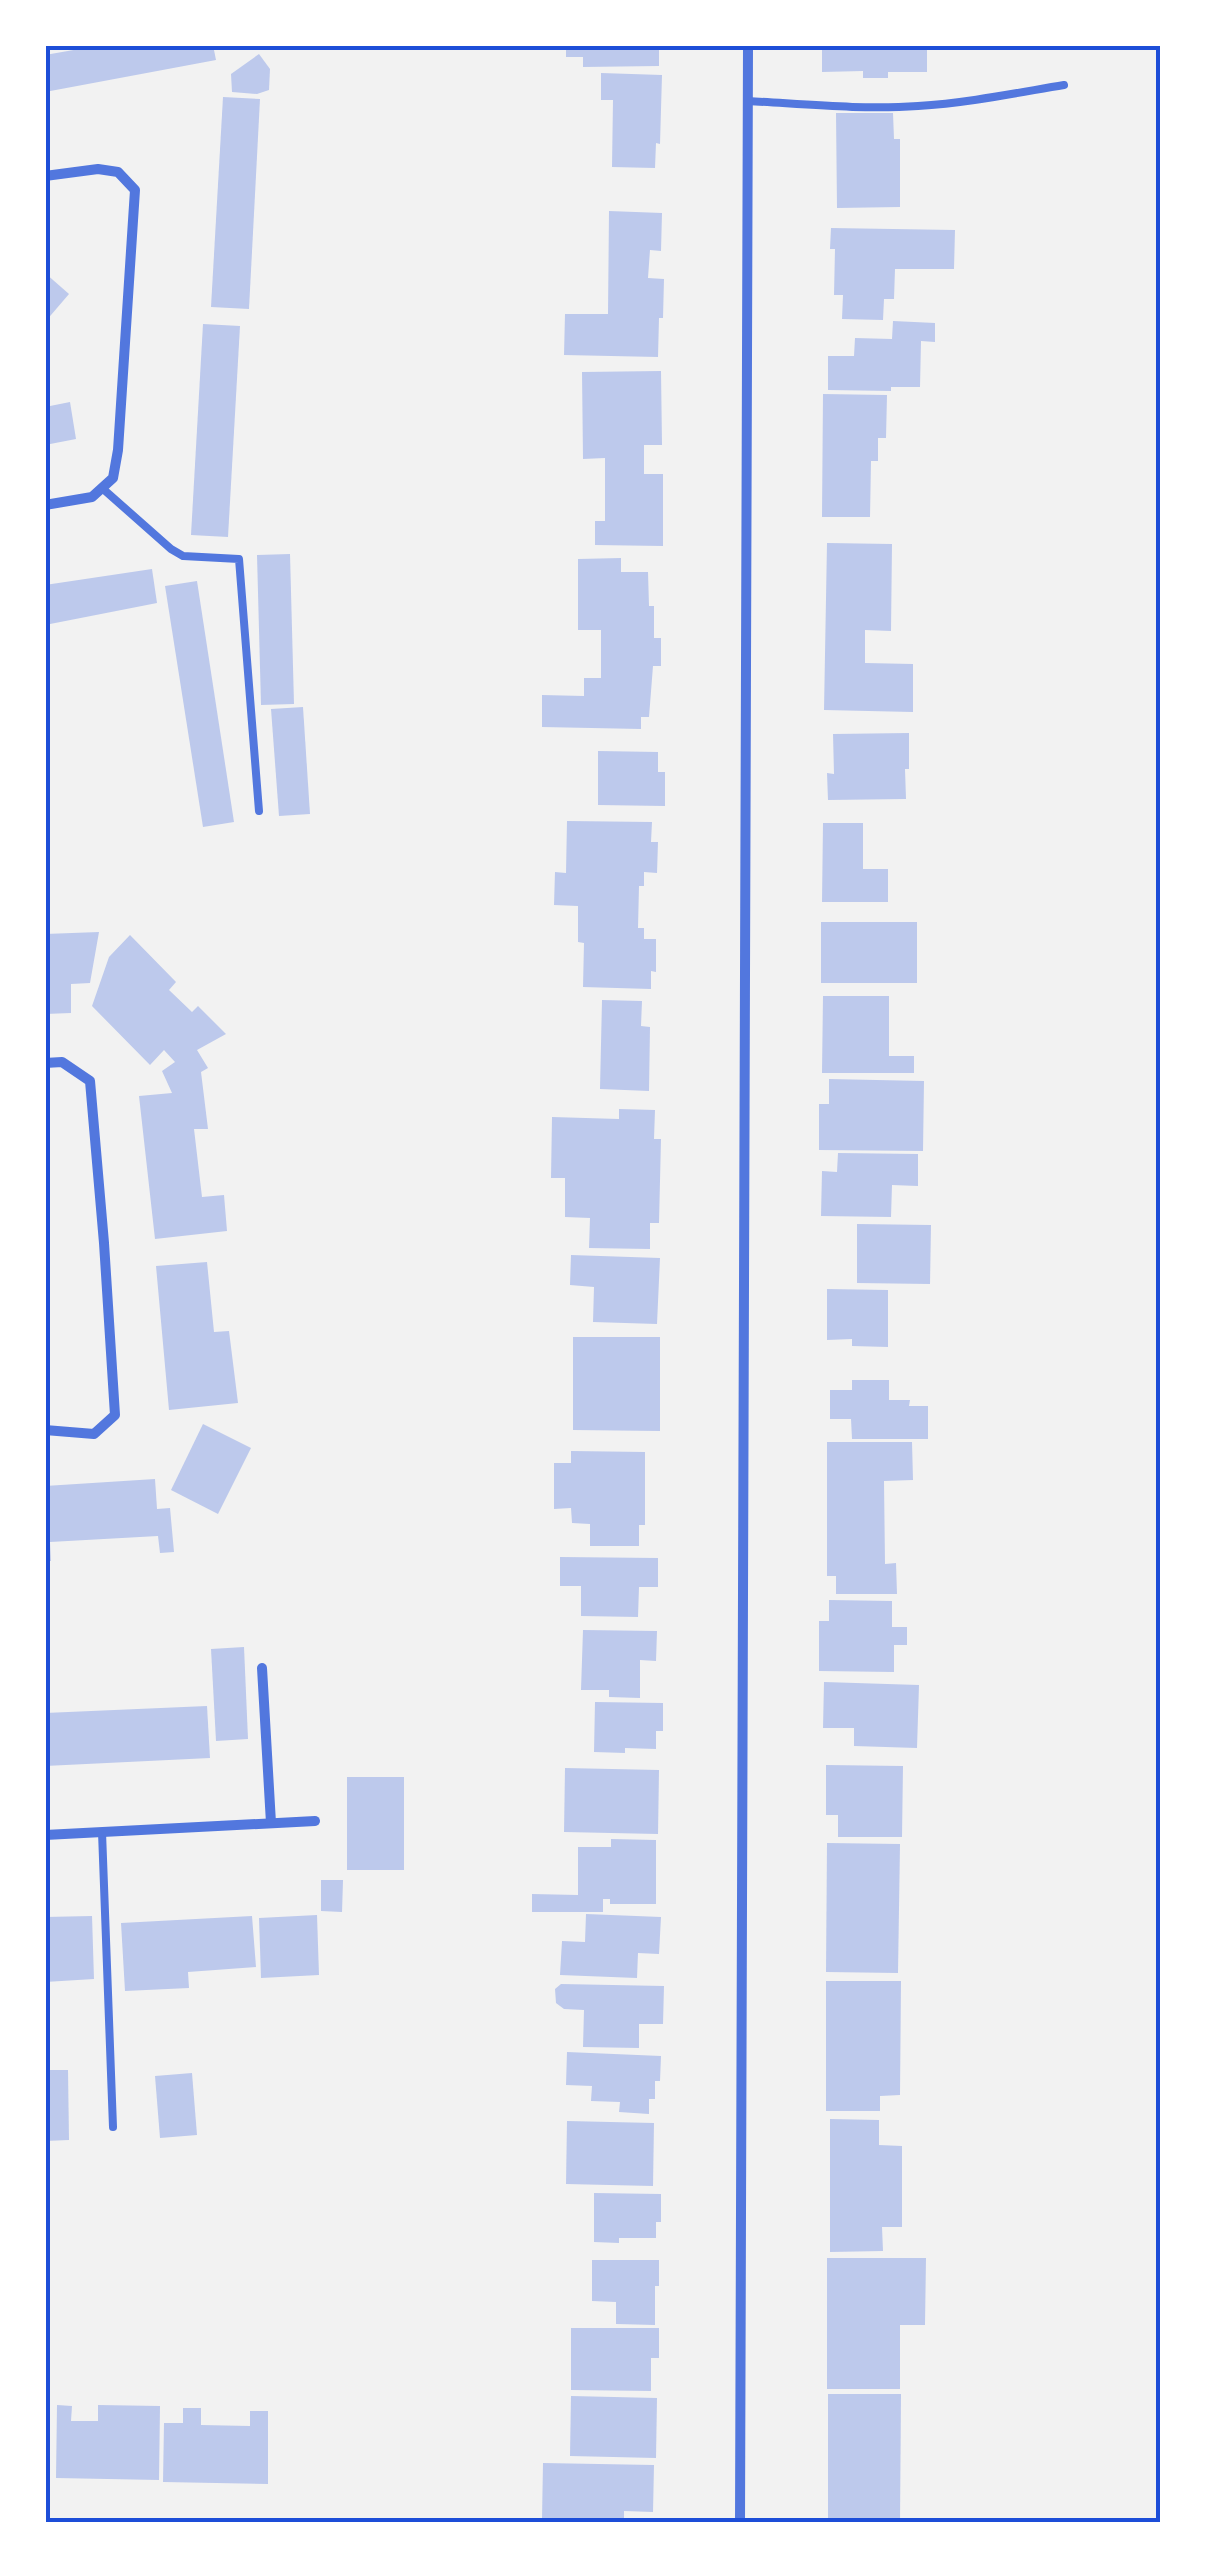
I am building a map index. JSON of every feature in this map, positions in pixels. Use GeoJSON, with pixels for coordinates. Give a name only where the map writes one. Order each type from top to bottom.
{"type":"FeatureCollection","features":[{"type":"Feature","properties":{"kind":"street"},"geometry":{"type":"LineString","coordinates":[[740,2523],[748,45]]}},
{"type":"Feature","properties":{"kind":"street"},"geometry":{"type":"LineString","coordinates":[[45,176],[98,169],[118,172],[135,190],[113,478],[92,496],[45,505]]}},
{"type":"Feature","properties":{"kind":"street"},"geometry":{"type":"LineString","coordinates":[[45,1063],[62,1062],[90,1081],[115,1415],[94,1434],[45,1430]]}},
{"type":"Feature","properties":{"kind":"street"},"geometry":{"type":"LineString","coordinates":[[262,1668],[271,1823]]}},
{"type":"Feature","properties":{"kind":"street"},"geometry":{"type":"LineString","coordinates":[[45,1835],[315,1820]]}},
{"type":"Feature","properties":{"kind":"lane"},"geometry":{"type":"LineString","coordinates":[[748,101],[918,106],[1064,84]]}},
{"type":"Feature","properties":{"kind":"lane"},"geometry":{"type":"LineString","coordinates":[[102,488],[183,556],[239,559],[259,810]]}},
{"type":"Feature","properties":{"kind":"lane"},"geometry":{"type":"LineString","coordinates":[[102,1832],[112,2127]]}},
{"type":"Feature","properties":{"kind":"building"},"geometry":{"type":"Polygon","coordinates":[[[102,45],[213,45],[216,60],[45,92],[45,55],[102,45]]]}},
{"type":"Feature","properties":{"kind":"building"},"geometry":{"type":"Polygon","coordinates":[[[566,45],[659,45],[659,66],[583,67],[583,57],[566,57],[566,45]]]}},
{"type":"Feature","properties":{"kind":"building"},"geometry":{"type":"Polygon","coordinates":[[[822,45],[927,45],[927,72],[888,72],[888,78],[863,78],[863,71],[822,72],[822,45]]]}},
{"type":"Feature","properties":{"kind":"building"},"geometry":{"type":"Polygon","coordinates":[[[259,54],[270,69],[269,90],[257,94],[232,92],[231,74],[259,54]]]}},
{"type":"Feature","properties":{"kind":"building"},"geometry":{"type":"Polygon","coordinates":[[[601,73],[662,75],[660,144],[656,143],[655,168],[612,167],[613,100],[601,100],[601,73]]]}},
{"type":"Feature","properties":{"kind":"building"},"geometry":{"type":"Polygon","coordinates":[[[223,97],[260,99],[249,309],[211,307],[223,97]]]}},
{"type":"Feature","properties":{"kind":"building"},"geometry":{"type":"Polygon","coordinates":[[[836,113],[893,113],[894,139],[900,139],[900,207],[837,208],[836,113]]]}},
{"type":"Feature","properties":{"kind":"building"},"geometry":{"type":"Polygon","coordinates":[[[609,211],[662,213],[661,251],[650,250],[648,278],[664,279],[658,357],[564,355],[565,314],[608,314],[609,211]]]}},
{"type":"Feature","properties":{"kind":"building"},"geometry":{"type":"Polygon","coordinates":[[[831,228],[955,230],[954,269],[895,269],[894,299],[884,299],[883,320],[842,319],[843,295],[834,295],[835,249],[830,249],[831,228]]]}},
{"type":"Feature","properties":{"kind":"building"},"geometry":{"type":"Polygon","coordinates":[[[45,273],[69,294],[45,322],[45,273]]]}},
{"type":"Feature","properties":{"kind":"building"},"geometry":{"type":"Polygon","coordinates":[[[893,321],[935,323],[935,342],[921,341],[920,387],[891,387],[891,391],[828,390],[828,356],[854,356],[855,338],[892,339],[893,321]]]}},
{"type":"Feature","properties":{"kind":"building"},"geometry":{"type":"Polygon","coordinates":[[[203,324],[240,326],[228,537],[191,535],[203,324]]]}},
{"type":"Feature","properties":{"kind":"building"},"geometry":{"type":"Polygon","coordinates":[[[661,371],[662,445],[644,445],[644,474],[663,474],[663,546],[595,545],[595,521],[605,521],[605,458],[583,459],[582,372],[661,371]]]}},
{"type":"Feature","properties":{"kind":"building"},"geometry":{"type":"Polygon","coordinates":[[[823,394],[887,395],[886,438],[878,438],[878,461],[871,461],[870,517],[822,517],[823,394]]]}},
{"type":"Feature","properties":{"kind":"building"},"geometry":{"type":"Polygon","coordinates":[[[70,402],[76,439],[45,445],[45,407],[70,402]]]}},
{"type":"Feature","properties":{"kind":"building"},"geometry":{"type":"Polygon","coordinates":[[[827,543],[892,544],[891,631],[865,630],[865,663],[913,664],[913,712],[824,710],[827,543]]]}},
{"type":"Feature","properties":{"kind":"building"},"geometry":{"type":"Polygon","coordinates":[[[290,554],[294,704],[261,705],[257,555],[290,554]]]}},
{"type":"Feature","properties":{"kind":"building"},"geometry":{"type":"Polygon","coordinates":[[[621,558],[621,572],[648,572],[654,638],[661,638],[661,666],[653,666],[649,717],[641,717],[641,729],[542,727],[542,695],[584,696],[584,678],[601,678],[601,630],[578,630],[578,559],[621,558]]]}},
{"type":"Feature","properties":{"kind":"building"},"geometry":{"type":"Polygon","coordinates":[[[152,569],[157,603],[45,625],[45,585],[152,569]]]}},
{"type":"Feature","properties":{"kind":"building"},"geometry":{"type":"Polygon","coordinates":[[[197,581],[234,822],[203,827],[165,586],[197,581]]]}},
{"type":"Feature","properties":{"kind":"building"},"geometry":{"type":"Polygon","coordinates":[[[303,707],[310,814],[279,816],[271,709],[303,707]]]}},
{"type":"Feature","properties":{"kind":"building"},"geometry":{"type":"Polygon","coordinates":[[[909,733],[906,799],[828,800],[827,773],[834,774],[833,734],[909,733]]]}},
{"type":"Feature","properties":{"kind":"building"},"geometry":{"type":"Polygon","coordinates":[[[598,751],[658,752],[658,772],[665,772],[665,806],[598,805],[598,751]]]}},
{"type":"Feature","properties":{"kind":"building"},"geometry":{"type":"Polygon","coordinates":[[[567,821],[652,822],[651,842],[658,842],[657,873],[644,872],[644,886],[639,886],[638,928],[644,928],[644,939],[656,939],[656,972],[651,971],[651,989],[583,987],[584,943],[578,942],[578,906],[554,905],[555,872],[566,873],[567,821]]]}},
{"type":"Feature","properties":{"kind":"building"},"geometry":{"type":"Polygon","coordinates":[[[823,823],[863,823],[863,869],[888,869],[888,902],[822,902],[823,823]]]}},
{"type":"Feature","properties":{"kind":"building"},"geometry":{"type":"Polygon","coordinates":[[[821,922],[917,922],[917,983],[821,983],[821,922]]]}},
{"type":"Feature","properties":{"kind":"building"},"geometry":{"type":"Polygon","coordinates":[[[99,932],[90,983],[71,984],[71,1013],[45,1014],[45,934],[99,932]]]}},
{"type":"Feature","properties":{"kind":"building"},"geometry":{"type":"Polygon","coordinates":[[[130,935],[176,982],[169,990],[192,1012],[198,1006],[226,1034],[197,1050],[208,1068],[201,1072],[208,1129],[194,1129],[202,1197],[224,1195],[227,1231],[155,1239],[139,1096],[172,1093],[162,1071],[175,1062],[164,1050],[150,1065],[92,1006],[109,957],[130,935]]]}},
{"type":"Feature","properties":{"kind":"building"},"geometry":{"type":"Polygon","coordinates":[[[823,996],[889,996],[889,1056],[914,1056],[914,1073],[822,1073],[823,996]]]}},
{"type":"Feature","properties":{"kind":"building"},"geometry":{"type":"Polygon","coordinates":[[[602,1000],[642,1001],[641,1026],[650,1027],[649,1091],[600,1089],[602,1000]]]}},
{"type":"Feature","properties":{"kind":"building"},"geometry":{"type":"Polygon","coordinates":[[[829,1079],[924,1081],[923,1151],[819,1150],[819,1104],[829,1104],[829,1079]]]}},
{"type":"Feature","properties":{"kind":"building"},"geometry":{"type":"Polygon","coordinates":[[[619,1109],[655,1110],[654,1139],[661,1139],[659,1223],[650,1223],[650,1249],[589,1248],[590,1218],[565,1217],[565,1178],[551,1178],[552,1117],[619,1119],[619,1109]]]}},
{"type":"Feature","properties":{"kind":"building"},"geometry":{"type":"Polygon","coordinates":[[[838,1153],[918,1154],[918,1186],[892,1185],[891,1217],[821,1216],[822,1171],[837,1172],[838,1153]]]}},
{"type":"Feature","properties":{"kind":"building"},"geometry":{"type":"Polygon","coordinates":[[[857,1224],[931,1225],[930,1284],[857,1283],[857,1224]]]}},
{"type":"Feature","properties":{"kind":"building"},"geometry":{"type":"Polygon","coordinates":[[[571,1255],[660,1258],[657,1324],[593,1322],[594,1287],[570,1285],[571,1255]]]}},
{"type":"Feature","properties":{"kind":"building"},"geometry":{"type":"Polygon","coordinates":[[[207,1262],[214,1332],[229,1331],[238,1403],[169,1410],[156,1266],[207,1262]]]}},
{"type":"Feature","properties":{"kind":"building"},"geometry":{"type":"Polygon","coordinates":[[[827,1289],[888,1290],[888,1347],[852,1346],[852,1339],[827,1340],[827,1289]]]}},
{"type":"Feature","properties":{"kind":"building"},"geometry":{"type":"Polygon","coordinates":[[[573,1337],[660,1337],[660,1431],[573,1430],[573,1337]]]}},
{"type":"Feature","properties":{"kind":"building"},"geometry":{"type":"Polygon","coordinates":[[[852,1380],[889,1380],[889,1400],[910,1400],[909,1406],[928,1406],[928,1439],[852,1439],[851,1419],[830,1419],[830,1390],[852,1390],[852,1380]]]}},
{"type":"Feature","properties":{"kind":"building"},"geometry":{"type":"Polygon","coordinates":[[[203,1424],[251,1448],[218,1514],[171,1490],[203,1424]]]}},
{"type":"Feature","properties":{"kind":"building"},"geometry":{"type":"Polygon","coordinates":[[[827,1442],[912,1442],[913,1480],[884,1481],[885,1564],[896,1563],[897,1594],[836,1594],[836,1576],[827,1576],[827,1442]]]}},
{"type":"Feature","properties":{"kind":"building"},"geometry":{"type":"Polygon","coordinates":[[[571,1451],[645,1452],[645,1525],[639,1525],[639,1546],[590,1546],[590,1524],[572,1523],[571,1508],[554,1509],[554,1463],[571,1463],[571,1451]]]}},
{"type":"Feature","properties":{"kind":"building"},"geometry":{"type":"Polygon","coordinates":[[[155,1479],[157,1509],[170,1508],[174,1552],[160,1553],[158,1536],[50,1542],[51,1561],[45,1561],[45,1486],[155,1479]]]}},
{"type":"Feature","properties":{"kind":"building"},"geometry":{"type":"Polygon","coordinates":[[[560,1557],[658,1558],[658,1587],[639,1587],[638,1617],[581,1616],[581,1586],[560,1586],[560,1557]]]}},
{"type":"Feature","properties":{"kind":"building"},"geometry":{"type":"Polygon","coordinates":[[[829,1600],[892,1601],[892,1627],[907,1627],[907,1645],[894,1645],[894,1672],[819,1671],[819,1621],[829,1621],[829,1600]]]}},
{"type":"Feature","properties":{"kind":"building"},"geometry":{"type":"Polygon","coordinates":[[[583,1630],[657,1631],[656,1661],[640,1660],[640,1698],[609,1697],[609,1690],[581,1690],[583,1630]]]}},
{"type":"Feature","properties":{"kind":"building"},"geometry":{"type":"Polygon","coordinates":[[[244,1647],[248,1739],[216,1741],[211,1649],[244,1647]]]}},
{"type":"Feature","properties":{"kind":"building"},"geometry":{"type":"Polygon","coordinates":[[[824,1682],[919,1685],[917,1748],[854,1746],[854,1728],[823,1728],[824,1682]]]}},
{"type":"Feature","properties":{"kind":"building"},"geometry":{"type":"Polygon","coordinates":[[[595,1702],[663,1703],[663,1731],[656,1731],[656,1749],[594,1752],[595,1702]]]}},
{"type":"Feature","properties":{"kind":"building"},"geometry":{"type":"Polygon","coordinates":[[[207,1706],[210,1758],[45,1766],[45,1713],[207,1706]]]}},
{"type":"Feature","properties":{"kind":"building"},"geometry":{"type":"Polygon","coordinates":[[[826,1765],[903,1766],[902,1837],[838,1837],[838,1815],[826,1815],[826,1765]]]}},
{"type":"Feature","properties":{"kind":"building"},"geometry":{"type":"Polygon","coordinates":[[[565,1768],[659,1770],[658,1834],[564,1832],[565,1768]]]}},
{"type":"Feature","properties":{"kind":"building"},"geometry":{"type":"Polygon","coordinates":[[[347,1777],[404,1777],[404,1870],[347,1870],[347,1777]]]}},
{"type":"Feature","properties":{"kind":"building"},"geometry":{"type":"Polygon","coordinates":[[[611,1839],[656,1840],[656,1904],[610,1904],[610,1899],[603,1899],[603,1912],[532,1912],[532,1894],[578,1895],[578,1847],[611,1847],[611,1839]]]}},
{"type":"Feature","properties":{"kind":"building"},"geometry":{"type":"Polygon","coordinates":[[[827,1843],[900,1844],[898,1973],[826,1972],[827,1843]]]}},
{"type":"Feature","properties":{"kind":"building"},"geometry":{"type":"Polygon","coordinates":[[[321,1880],[343,1880],[342,1912],[321,1911],[321,1880]]]}},
{"type":"Feature","properties":{"kind":"building"},"geometry":{"type":"Polygon","coordinates":[[[586,1914],[661,1917],[659,1954],[638,1953],[637,1978],[560,1975],[562,1941],[585,1942],[586,1914]]]}},
{"type":"Feature","properties":{"kind":"building"},"geometry":{"type":"Polygon","coordinates":[[[317,1915],[319,1975],[261,1978],[259,1918],[317,1915]]]}},
{"type":"Feature","properties":{"kind":"building"},"geometry":{"type":"Polygon","coordinates":[[[92,1916],[94,1979],[45,1982],[45,1917],[92,1916]]]}},
{"type":"Feature","properties":{"kind":"building"},"geometry":{"type":"Polygon","coordinates":[[[252,1916],[256,1967],[188,1972],[189,1988],[125,1991],[121,1923],[252,1916]]]}},
{"type":"Feature","properties":{"kind":"building"},"geometry":{"type":"Polygon","coordinates":[[[826,1981],[901,1981],[900,2095],[880,2096],[880,2111],[826,2111],[826,1981]]]}},
{"type":"Feature","properties":{"kind":"building"},"geometry":{"type":"Polygon","coordinates":[[[561,1984],[664,1986],[663,2024],[639,2024],[639,2048],[583,2047],[584,2010],[564,2009],[556,2003],[555,1989],[561,1984]]]}},
{"type":"Feature","properties":{"kind":"building"},"geometry":{"type":"Polygon","coordinates":[[[567,2052],[661,2056],[660,2081],[655,2081],[655,2099],[649,2099],[649,2114],[619,2112],[620,2102],[591,2101],[592,2086],[566,2085],[567,2052]]]}},
{"type":"Feature","properties":{"kind":"building"},"geometry":{"type":"Polygon","coordinates":[[[45,2070],[68,2070],[69,2140],[45,2141],[45,2070]]]}},
{"type":"Feature","properties":{"kind":"building"},"geometry":{"type":"Polygon","coordinates":[[[192,2073],[197,2135],[160,2138],[155,2076],[192,2073]]]}},
{"type":"Feature","properties":{"kind":"building"},"geometry":{"type":"Polygon","coordinates":[[[830,2119],[879,2120],[879,2145],[902,2146],[902,2227],[882,2227],[883,2251],[830,2252],[830,2119]]]}},
{"type":"Feature","properties":{"kind":"building"},"geometry":{"type":"Polygon","coordinates":[[[567,2121],[654,2123],[653,2186],[566,2184],[567,2121]]]}},
{"type":"Feature","properties":{"kind":"building"},"geometry":{"type":"Polygon","coordinates":[[[594,2193],[661,2194],[661,2222],[656,2222],[656,2238],[594,2242],[594,2193]]]}},
{"type":"Feature","properties":{"kind":"building"},"geometry":{"type":"Polygon","coordinates":[[[827,2258],[926,2258],[925,2325],[900,2325],[900,2389],[827,2389],[827,2258]]]}},
{"type":"Feature","properties":{"kind":"building"},"geometry":{"type":"Polygon","coordinates":[[[592,2260],[659,2260],[655,2325],[616,2324],[616,2302],[592,2301],[592,2260]]]}},
{"type":"Feature","properties":{"kind":"building"},"geometry":{"type":"Polygon","coordinates":[[[571,2328],[659,2328],[659,2358],[651,2358],[651,2391],[571,2390],[571,2328]]]}},
{"type":"Feature","properties":{"kind":"building"},"geometry":{"type":"Polygon","coordinates":[[[828,2394],[901,2394],[900,2523],[828,2523],[828,2394]]]}},
{"type":"Feature","properties":{"kind":"building"},"geometry":{"type":"Polygon","coordinates":[[[571,2396],[657,2398],[656,2458],[570,2456],[571,2396]]]}},
{"type":"Feature","properties":{"kind":"building"},"geometry":{"type":"Polygon","coordinates":[[[57,2405],[72,2406],[71,2421],[98,2421],[98,2405],[160,2406],[159,2480],[56,2478],[57,2405]]]}},
{"type":"Feature","properties":{"kind":"building"},"geometry":{"type":"Polygon","coordinates":[[[183,2408],[201,2408],[201,2425],[250,2426],[250,2411],[268,2411],[268,2484],[163,2482],[164,2423],[183,2423],[183,2408]]]}},
{"type":"Feature","properties":{"kind":"building"},"geometry":{"type":"Polygon","coordinates":[[[543,2463],[654,2465],[653,2512],[624,2511],[624,2521],[542,2519],[543,2463]]]}}]}
